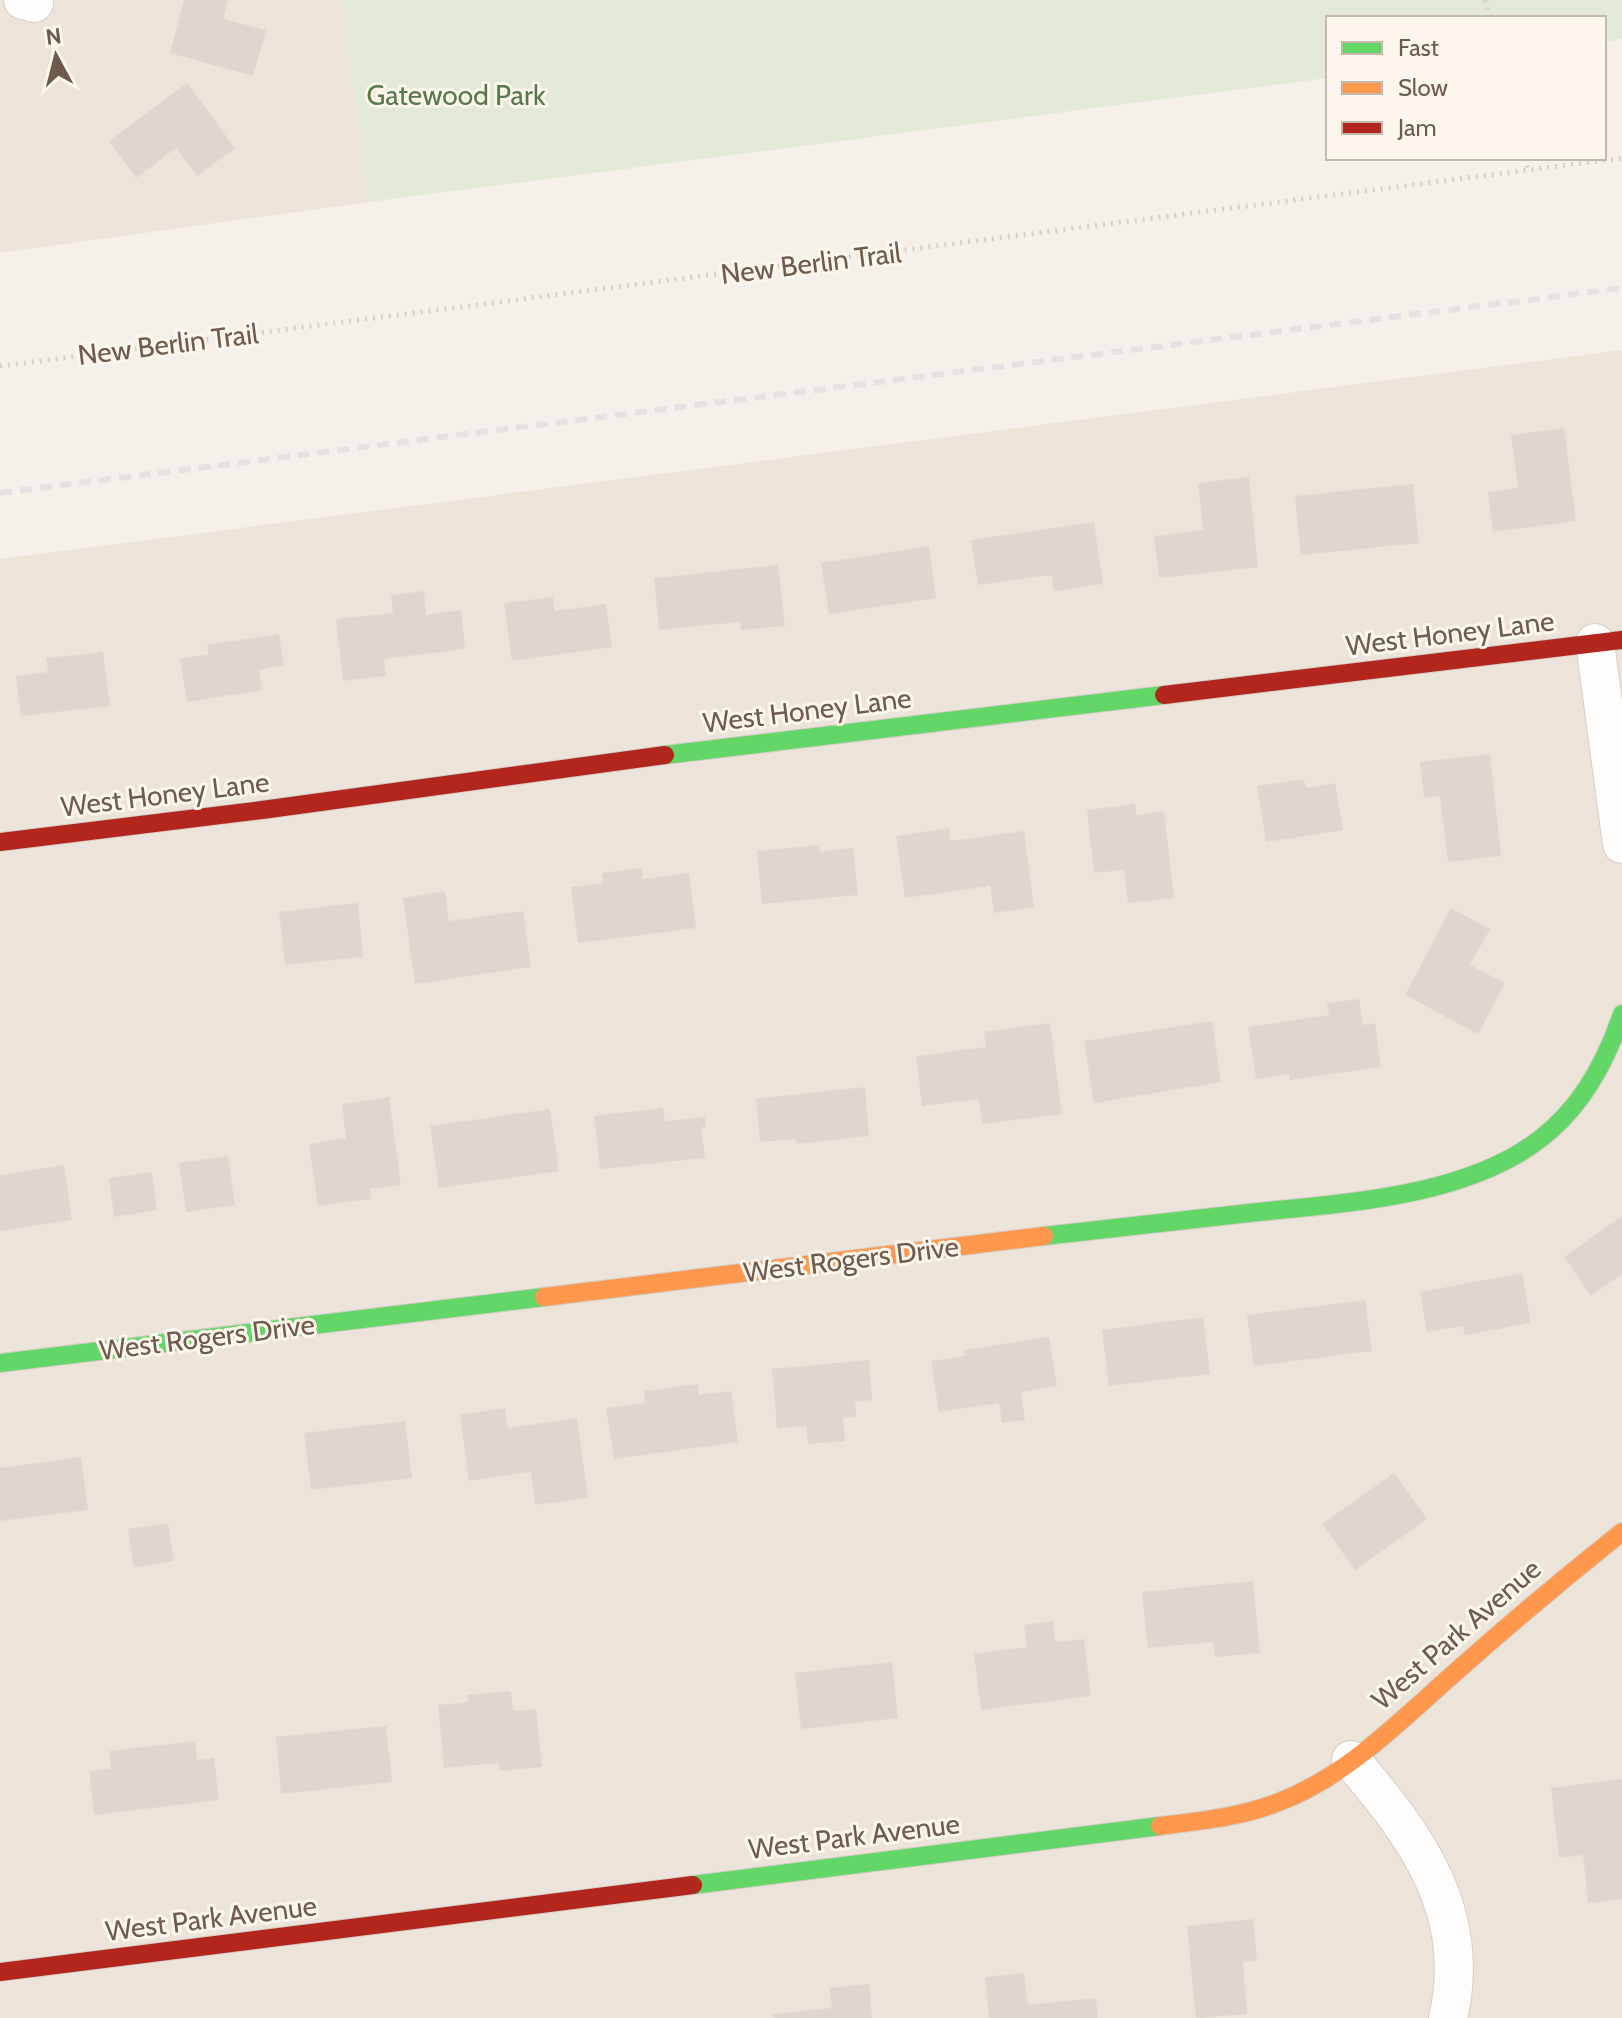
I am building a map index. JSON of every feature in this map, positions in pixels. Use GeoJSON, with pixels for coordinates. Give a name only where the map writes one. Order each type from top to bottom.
{"type":"FeatureCollection","features":[{"type":"Feature","properties":{"kind":"street","name":"West Honey Lane"},"geometry":{"type":"LineString","coordinates":[[0,842],[649,757],[1608,642]]}},
{"type":"Feature","properties":{"kind":"street"},"geometry":{"type":"LineString","coordinates":[[1608,642],[1622,844]]}},
{"type":"Feature","properties":{"kind":"street","name":"West Rogers Drive"},"geometry":{"type":"LineString","coordinates":[[0,1363],[755,1272],[905,1251],[1328,1204],[1417,1190],[1459,1179],[1523,1151],[1551,1130],[1580,1099],[1605,1061],[1622,1014]]}},
{"type":"Feature","properties":{"kind":"street","name":"West Park Avenue"},"geometry":{"type":"LineString","coordinates":[[0,1972],[1219,1819],[1280,1802],[1351,1760],[1559,1581],[1622,1532]]}},
{"type":"Feature","properties":{"kind":"street"},"geometry":{"type":"LineString","coordinates":[[1351,1760],[1394,1810],[1422,1853],[1447,1910],[1454,1949],[1454,1994],[1448,2018]]}},
{"type":"Feature","properties":{"kind":"path"},"geometry":{"type":"LineString","coordinates":[[1526,160],[1528,169]]}},
{"type":"Feature","properties":{"kind":"path","name":"New Berlin Trail"},"geometry":{"type":"LineString","coordinates":[[0,366],[1605,160]]}},
{"type":"Feature","properties":{"kind":"shaded area"},"geometry":{"type":"Polygon","coordinates":[[[0,0],[342,0],[369,202],[0,253],[0,0]]]}},
{"type":"Feature","properties":{"kind":"shaded area"},"geometry":{"type":"Polygon","coordinates":[[[1622,350],[1622,2018],[0,2018],[0,559],[1622,350]]]}},
{"type":"Feature","properties":{"kind":"green space","name":"Gatewood Park"},"geometry":{"type":"Polygon","coordinates":[[[342,0],[1622,0],[1622,39],[1606,42],[1606,16],[1326,16],[1326,78],[369,202],[342,0]]]}},
{"type":"Feature","properties":{"kind":"building"},"geometry":{"type":"Polygon","coordinates":[[[184,0],[228,0],[223,19],[266,30],[253,76],[170,53],[184,0]]]}},
{"type":"Feature","properties":{"kind":"building"},"geometry":{"type":"Polygon","coordinates":[[[187,83],[235,148],[197,176],[176,148],[136,178],[109,141],[187,83]]]}},
{"type":"Feature","properties":{"kind":"building"},"geometry":{"type":"Polygon","coordinates":[[[1564,428],[1576,521],[1493,532],[1488,492],[1518,488],[1511,435],[1564,428]]]}},
{"type":"Feature","properties":{"kind":"building"},"geometry":{"type":"Polygon","coordinates":[[[1249,477],[1258,567],[1159,578],[1154,536],[1203,530],[1198,483],[1249,477]]]}},
{"type":"Feature","properties":{"kind":"building"},"geometry":{"type":"Polygon","coordinates":[[[1413,484],[1419,543],[1301,555],[1295,496],[1413,484]]]}},
{"type":"Feature","properties":{"kind":"building"},"geometry":{"type":"Polygon","coordinates":[[[1094,522],[1103,584],[1054,591],[1052,575],[978,585],[971,540],[1094,522]]]}},
{"type":"Feature","properties":{"kind":"building"},"geometry":{"type":"Polygon","coordinates":[[[929,546],[936,598],[829,614],[821,563],[929,546]]]}},
{"type":"Feature","properties":{"kind":"building"},"geometry":{"type":"Polygon","coordinates":[[[778,565],[785,626],[741,630],[740,622],[659,630],[654,578],[778,565]]]}},
{"type":"Feature","properties":{"kind":"building"},"geometry":{"type":"Polygon","coordinates":[[[424,591],[426,615],[461,610],[465,649],[384,659],[386,676],[343,681],[336,619],[393,613],[391,595],[424,591]]]}},
{"type":"Feature","properties":{"kind":"building"},"geometry":{"type":"Polygon","coordinates":[[[553,597],[555,611],[606,604],[612,647],[512,661],[504,603],[553,597]]]}},
{"type":"Feature","properties":{"kind":"building"},"geometry":{"type":"Polygon","coordinates":[[[279,634],[284,665],[259,670],[262,690],[187,702],[180,659],[209,654],[207,645],[279,634]]]}},
{"type":"Feature","properties":{"kind":"building"},"geometry":{"type":"Polygon","coordinates":[[[103,652],[110,706],[21,716],[16,676],[48,672],[46,658],[103,652]]]}},
{"type":"Feature","properties":{"kind":"building"},"geometry":{"type":"Polygon","coordinates":[[[1490,754],[1501,856],[1448,862],[1440,796],[1424,798],[1420,762],[1490,754]]]}},
{"type":"Feature","properties":{"kind":"building"},"geometry":{"type":"Polygon","coordinates":[[[1304,779],[1306,788],[1335,783],[1343,830],[1266,842],[1257,786],[1304,779]]]}},
{"type":"Feature","properties":{"kind":"building"},"geometry":{"type":"Polygon","coordinates":[[[1135,804],[1136,815],[1164,811],[1174,898],[1128,903],[1124,870],[1094,873],[1087,810],[1135,804]]]}},
{"type":"Feature","properties":{"kind":"building"},"geometry":{"type":"Polygon","coordinates":[[[949,828],[950,841],[1024,831],[1034,907],[994,913],[990,886],[905,898],[896,836],[949,828]]]}},
{"type":"Feature","properties":{"kind":"building"},"geometry":{"type":"Polygon","coordinates":[[[819,845],[820,852],[853,848],[858,895],[762,904],[757,851],[819,845]]]}},
{"type":"Feature","properties":{"kind":"building"},"geometry":{"type":"Polygon","coordinates":[[[642,868],[643,879],[689,873],[696,928],[578,943],[571,887],[603,883],[602,873],[642,868]]]}},
{"type":"Feature","properties":{"kind":"building"},"geometry":{"type":"Polygon","coordinates":[[[445,891],[449,921],[523,911],[531,967],[415,984],[403,898],[445,891]]]}},
{"type":"Feature","properties":{"kind":"building"},"geometry":{"type":"Polygon","coordinates":[[[358,903],[363,957],[285,965],[279,912],[358,903]]]}},
{"type":"Feature","properties":{"kind":"building"},"geometry":{"type":"Polygon","coordinates":[[[1451,908],[1490,929],[1470,965],[1505,983],[1478,1034],[1405,995],[1451,908]]]}},
{"type":"Feature","properties":{"kind":"building"},"geometry":{"type":"Polygon","coordinates":[[[1359,999],[1363,1025],[1375,1023],[1381,1067],[1290,1080],[1289,1074],[1256,1079],[1248,1027],[1329,1015],[1327,1003],[1359,999]]]}},
{"type":"Feature","properties":{"kind":"building"},"geometry":{"type":"Polygon","coordinates":[[[1212,1021],[1221,1082],[1094,1103],[1084,1041],[1212,1021]]]}},
{"type":"Feature","properties":{"kind":"building"},"geometry":{"type":"Polygon","coordinates":[[[1050,1023],[1062,1114],[982,1124],[979,1099],[922,1106],[916,1056],[986,1047],[984,1032],[1050,1023]]]}},
{"type":"Feature","properties":{"kind":"building"},"geometry":{"type":"Polygon","coordinates":[[[865,1087],[869,1136],[796,1144],[795,1139],[760,1142],[756,1099],[865,1087]]]}},
{"type":"Feature","properties":{"kind":"building"},"geometry":{"type":"Polygon","coordinates":[[[389,1097],[401,1185],[370,1189],[371,1199],[318,1206],[309,1144],[346,1138],[342,1104],[389,1097]]]}},
{"type":"Feature","properties":{"kind":"building"},"geometry":{"type":"Polygon","coordinates":[[[663,1108],[665,1121],[705,1117],[706,1127],[701,1127],[705,1158],[600,1169],[594,1116],[663,1108]]]}},
{"type":"Feature","properties":{"kind":"building"},"geometry":{"type":"Polygon","coordinates":[[[550,1109],[559,1171],[439,1188],[430,1126],[550,1109]]]}},
{"type":"Feature","properties":{"kind":"building"},"geometry":{"type":"Polygon","coordinates":[[[228,1156],[235,1205],[186,1212],[179,1163],[228,1156]]]}},
{"type":"Feature","properties":{"kind":"building"},"geometry":{"type":"Polygon","coordinates":[[[64,1165],[72,1220],[0,1231],[0,1175],[64,1165]]]}},
{"type":"Feature","properties":{"kind":"building"},"geometry":{"type":"Polygon","coordinates":[[[152,1172],[157,1210],[114,1217],[109,1178],[152,1172]]]}},
{"type":"Feature","properties":{"kind":"building"},"geometry":{"type":"Polygon","coordinates":[[[1622,1216],[1622,1274],[1591,1296],[1564,1257],[1622,1216]]]}},
{"type":"Feature","properties":{"kind":"building"},"geometry":{"type":"Polygon","coordinates":[[[1522,1273],[1531,1323],[1464,1335],[1463,1326],[1427,1332],[1420,1292],[1522,1273]]]}},
{"type":"Feature","properties":{"kind":"building"},"geometry":{"type":"Polygon","coordinates":[[[1365,1300],[1372,1351],[1254,1366],[1247,1315],[1365,1300]]]}},
{"type":"Feature","properties":{"kind":"building"},"geometry":{"type":"Polygon","coordinates":[[[1203,1317],[1210,1374],[1109,1386],[1102,1330],[1203,1317]]]}},
{"type":"Feature","properties":{"kind":"building"},"geometry":{"type":"Polygon","coordinates":[[[1049,1337],[1057,1386],[1021,1392],[1025,1420],[1002,1423],[999,1403],[939,1412],[931,1361],[965,1356],[964,1350],[1049,1337]]]}},
{"type":"Feature","properties":{"kind":"building"},"geometry":{"type":"Polygon","coordinates":[[[869,1360],[872,1400],[855,1402],[856,1417],[843,1418],[845,1441],[808,1444],[806,1426],[777,1428],[772,1369],[869,1360]]]}},
{"type":"Feature","properties":{"kind":"building"},"geometry":{"type":"Polygon","coordinates":[[[698,1384],[699,1395],[731,1391],[738,1442],[614,1459],[606,1408],[645,1403],[644,1391],[698,1384]]]}},
{"type":"Feature","properties":{"kind":"building"},"geometry":{"type":"Polygon","coordinates":[[[505,1408],[508,1428],[577,1418],[588,1498],[535,1505],[531,1472],[469,1481],[460,1415],[505,1408]]]}},
{"type":"Feature","properties":{"kind":"building"},"geometry":{"type":"Polygon","coordinates":[[[405,1421],[412,1478],[311,1490],[304,1433],[405,1421]]]}},
{"type":"Feature","properties":{"kind":"building"},"geometry":{"type":"Polygon","coordinates":[[[81,1457],[88,1510],[0,1521],[0,1468],[81,1457]]]}},
{"type":"Feature","properties":{"kind":"building"},"geometry":{"type":"Polygon","coordinates":[[[1394,1473],[1427,1519],[1355,1570],[1322,1524],[1394,1473]]]}},
{"type":"Feature","properties":{"kind":"building"},"geometry":{"type":"Polygon","coordinates":[[[168,1523],[174,1561],[134,1567],[128,1529],[168,1523]]]}},
{"type":"Feature","properties":{"kind":"building"},"geometry":{"type":"Polygon","coordinates":[[[1253,1581],[1260,1653],[1215,1657],[1213,1642],[1148,1648],[1142,1592],[1253,1581]]]}},
{"type":"Feature","properties":{"kind":"building"},"geometry":{"type":"Polygon","coordinates":[[[1053,1621],[1055,1642],[1084,1639],[1091,1696],[981,1710],[974,1654],[1027,1647],[1024,1625],[1053,1621]]]}},
{"type":"Feature","properties":{"kind":"building"},"geometry":{"type":"Polygon","coordinates":[[[892,1662],[898,1718],[801,1729],[795,1673],[892,1662]]]}},
{"type":"Feature","properties":{"kind":"building"},"geometry":{"type":"Polygon","coordinates":[[[511,1691],[513,1711],[536,1709],[542,1767],[500,1771],[499,1763],[444,1768],[438,1705],[468,1702],[467,1695],[511,1691]]]}},
{"type":"Feature","properties":{"kind":"building"},"geometry":{"type":"Polygon","coordinates":[[[386,1726],[392,1782],[281,1794],[276,1737],[386,1726]]]}},
{"type":"Feature","properties":{"kind":"building"},"geometry":{"type":"Polygon","coordinates":[[[195,1741],[197,1760],[214,1758],[219,1800],[94,1815],[89,1771],[111,1769],[109,1751],[195,1741]]]}},
{"type":"Feature","properties":{"kind":"building"},"geometry":{"type":"Polygon","coordinates":[[[1622,1779],[1622,1899],[1588,1903],[1583,1855],[1559,1858],[1551,1788],[1622,1779]]]}},
{"type":"Feature","properties":{"kind":"building"},"geometry":{"type":"Polygon","coordinates":[[[1253,1919],[1257,1961],[1243,1962],[1247,2014],[1196,2018],[1187,1926],[1253,1919]]]}},
{"type":"Feature","properties":{"kind":"building"},"geometry":{"type":"Polygon","coordinates":[[[1024,1973],[1028,2005],[1096,1998],[1098,2018],[989,2018],[985,1977],[1024,1973]]]}},
{"type":"Feature","properties":{"kind":"building"},"geometry":{"type":"Polygon","coordinates":[[[869,1984],[872,2018],[773,2018],[773,2014],[832,2008],[829,1988],[869,1984]]]}},
{"type":"Feature","properties":{"kind":"railway"},"geometry":{"type":"LineString","coordinates":[[0,493],[1622,288]]}},
{"type":"Feature","properties":{"kind":"traffic: fast"},"geometry":{"type":"LineString","coordinates":[[665,755],[1164,695]]}},
{"type":"Feature","properties":{"kind":"traffic: fast"},"geometry":{"type":"LineString","coordinates":[[1044,1236],[1362,1201],[1439,1186],[1476,1174],[1509,1159],[1540,1139],[1568,1113],[1600,1066],[1622,1014]]}},
{"type":"Feature","properties":{"kind":"traffic: fast"},"geometry":{"type":"LineString","coordinates":[[0,1363],[544,1297]]}},
{"type":"Feature","properties":{"kind":"traffic: fast"},"geometry":{"type":"LineString","coordinates":[[693,1885],[1160,1826]]}},
{"type":"Feature","properties":{"kind":"traffic: slow"},"geometry":{"type":"LineString","coordinates":[[544,1297],[1044,1236]]}},
{"type":"Feature","properties":{"kind":"traffic: slow"},"geometry":{"type":"LineString","coordinates":[[1160,1826],[1250,1811],[1279,1802],[1326,1778],[1390,1730],[1622,1532]]}},
{"type":"Feature","properties":{"kind":"traffic: jam"},"geometry":{"type":"LineString","coordinates":[[1164,695],[1622,640]]}},
{"type":"Feature","properties":{"kind":"traffic: jam"},"geometry":{"type":"LineString","coordinates":[[0,842],[665,755]]}},
{"type":"Feature","properties":{"kind":"traffic: jam"},"geometry":{"type":"LineString","coordinates":[[0,1972],[693,1885]]}}]}
